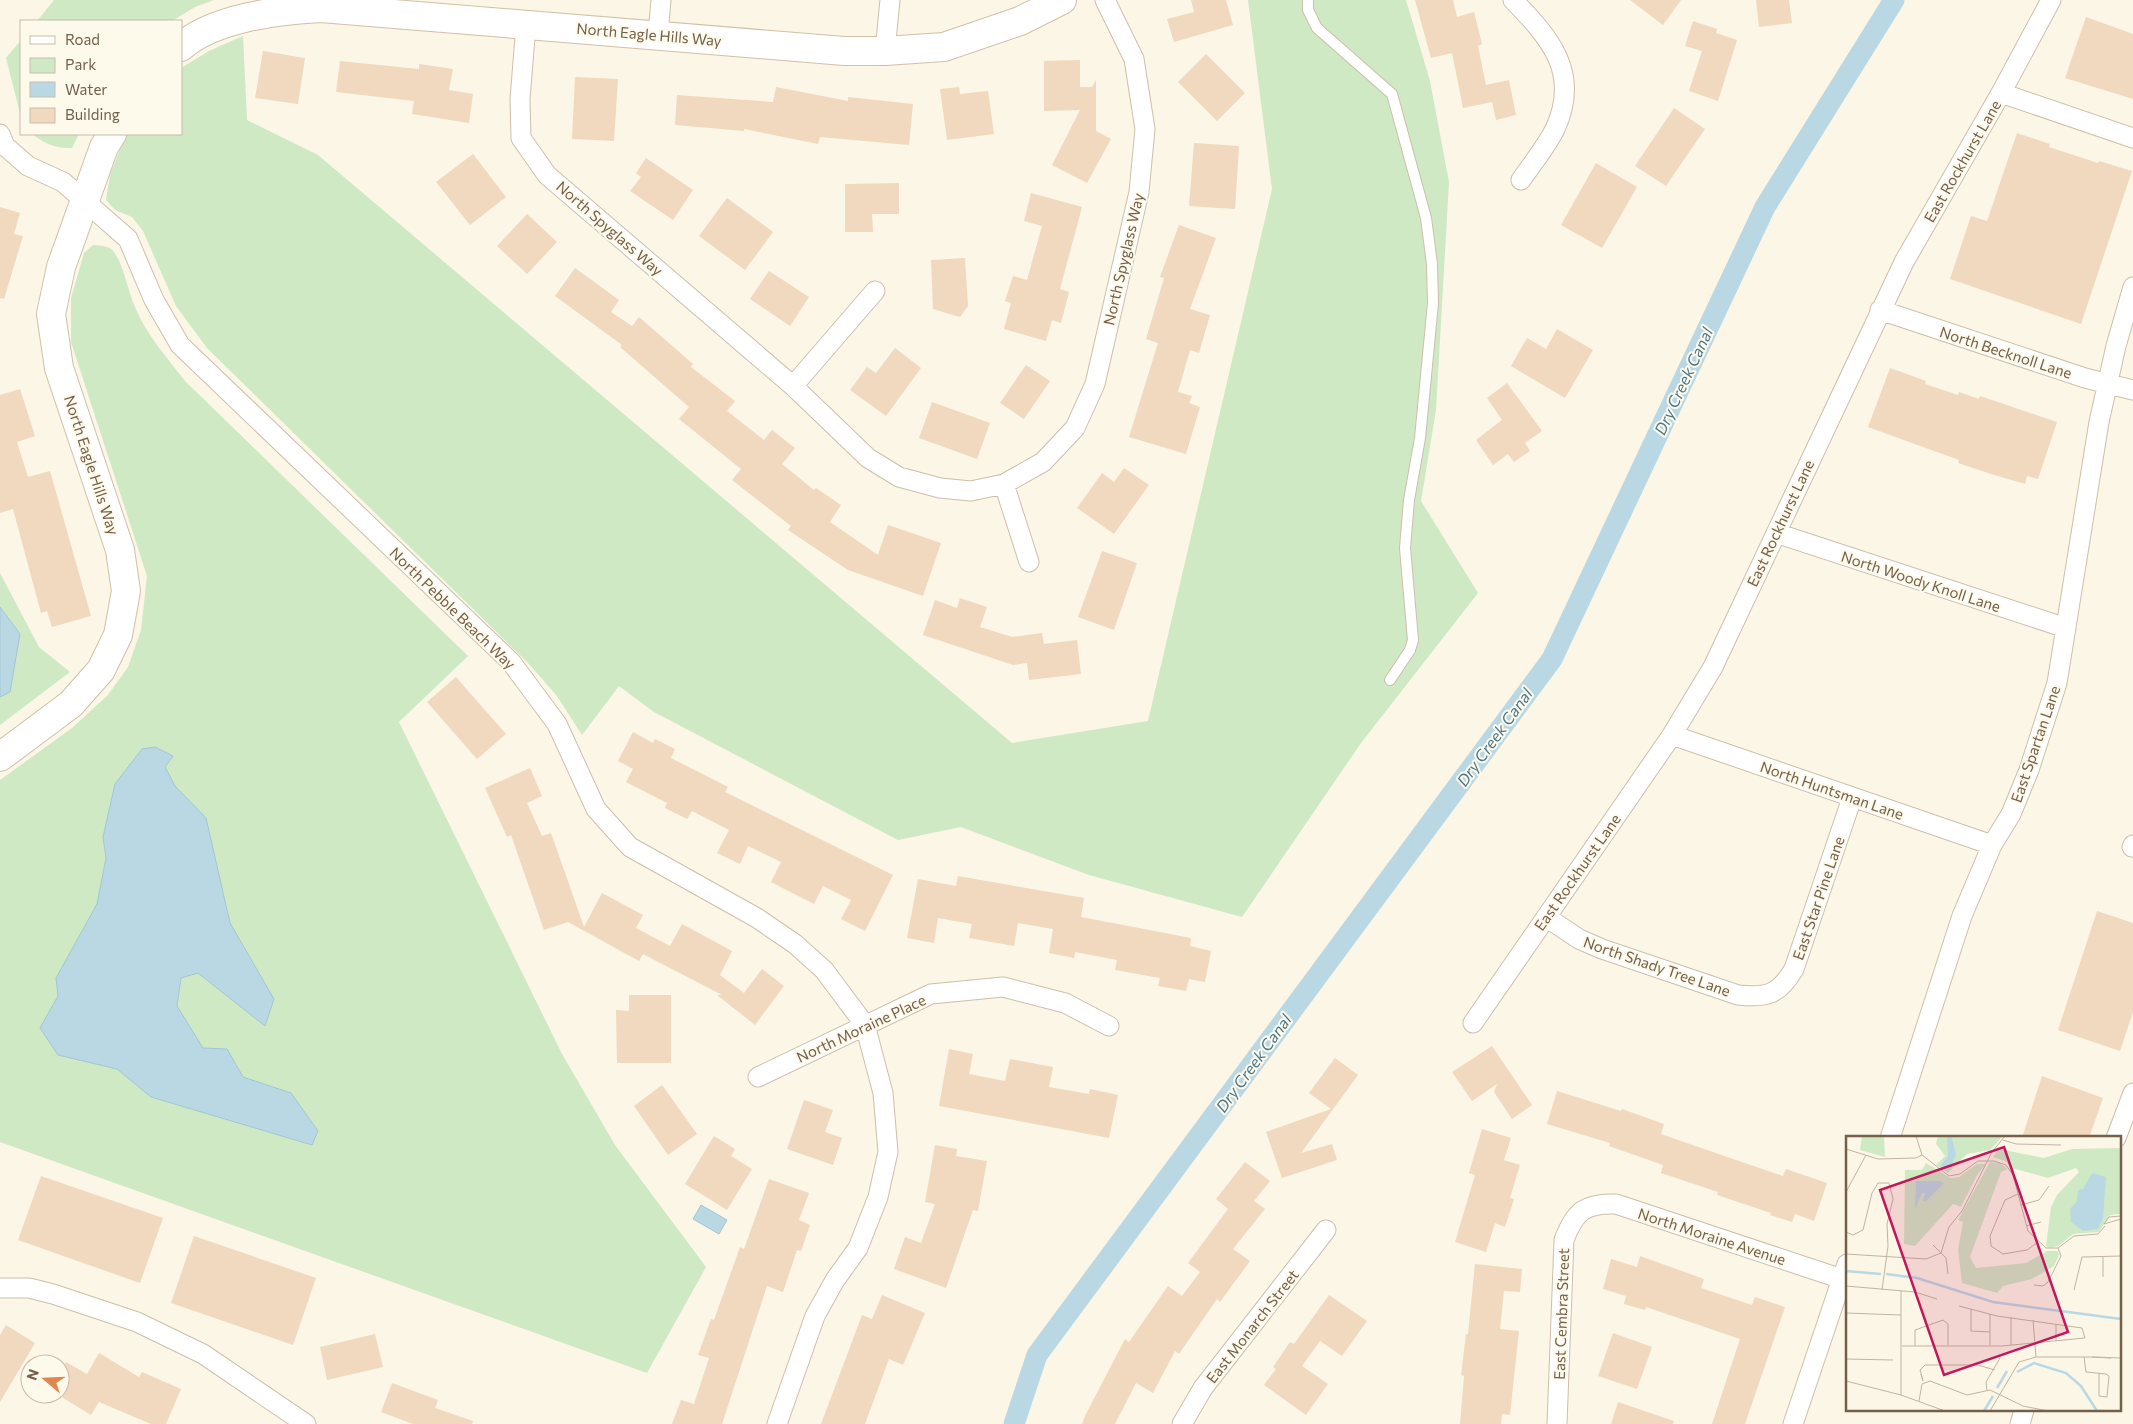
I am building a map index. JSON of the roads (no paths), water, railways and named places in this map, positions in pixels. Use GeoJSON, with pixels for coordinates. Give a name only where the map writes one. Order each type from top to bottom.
{"type":"FeatureCollection","features":[{"type":"Feature","properties":{"kind":"street"},"geometry":{"type":"LineString","coordinates":[[658,35],[661,0]]}},
{"type":"Feature","properties":{"kind":"street"},"geometry":{"type":"LineString","coordinates":[[885,51],[890,0]]}},
{"type":"Feature","properties":{"kind":"street","name":"North Eagle Hills Way"},"geometry":{"type":"LineString","coordinates":[[182,46],[188,41],[228,22],[278,10],[413,8],[526,25],[844,51],[885,51],[944,47],[1020,21],[1062,0]]}},
{"type":"Feature","properties":{"kind":"street","name":"North Spyglass Way"},"geometry":{"type":"LineString","coordinates":[[526,25],[520,98],[521,138],[547,174],[793,386],[868,458],[900,477],[940,488],[971,491],[1004,484],[1043,462],[1075,428],[1095,384],[1139,192],[1145,129],[1134,59],[1105,0]]}},
{"type":"Feature","properties":{"kind":"street"},"geometry":{"type":"LineString","coordinates":[[1513,0],[1540,27],[1552,46],[1562,68],[1565,89],[1562,111],[1554,130],[1521,180]]}},
{"type":"Feature","properties":{"kind":"street","name":"East Rockhurst Lane"},"geometry":{"type":"LineString","coordinates":[[1473,1023],[1672,735],[1713,667],[1904,262],[2001,93],[2051,0]]}},
{"type":"Feature","properties":{"kind":"street"},"geometry":{"type":"LineString","coordinates":[[2001,93],[2133,138]]}},
{"type":"Feature","properties":{"kind":"street","name":"North Pebble Beach Way"},"geometry":{"type":"LineString","coordinates":[[0,134],[5,146],[28,166],[63,182],[128,239],[154,300],[180,345],[511,662],[557,724],[596,809],[630,847],[757,918],[795,944],[824,970],[865,1025],[884,1093],[888,1152],[878,1197],[858,1248],[835,1280],[816,1316],[777,1424]]}},
{"type":"Feature","properties":{"kind":"street","name":"North Eagle Hills Way"},"geometry":{"type":"LineString","coordinates":[[0,757],[71,704],[101,670],[118,634],[126,591],[120,550],[59,368],[51,314],[61,267],[104,147],[111,135]]}},
{"type":"Feature","properties":{"kind":"street","name":"East Spartan Lane"},"geometry":{"type":"LineString","coordinates":[[1892,1132],[1962,916],[1992,845],[2010,814],[2029,770],[2057,683],[2100,422],[2116,346],[2133,287]]}},
{"type":"Feature","properties":{"kind":"street"},"geometry":{"type":"LineString","coordinates":[[793,386],[876,291]]}},
{"type":"Feature","properties":{"kind":"street","name":"North Becknoll Lane"},"geometry":{"type":"LineString","coordinates":[[1880,310],[2108,385],[2133,390]]}},
{"type":"Feature","properties":{"kind":"street"},"geometry":{"type":"LineString","coordinates":[[1004,484],[1029,562]]}},
{"type":"Feature","properties":{"kind":"street","name":"North Woody Knoll Lane"},"geometry":{"type":"LineString","coordinates":[[1776,533],[2066,628]]}},
{"type":"Feature","properties":{"kind":"street","name":"North Huntsman Lane"},"geometry":{"type":"LineString","coordinates":[[1672,735],[1992,845]]}},
{"type":"Feature","properties":{"kind":"street","name":"East Star Pine Lane"},"geometry":{"type":"LineString","coordinates":[[1774,992],[1787,982],[1794,969],[1852,798]]}},
{"type":"Feature","properties":{"kind":"street","name":"North Shady Tree Lane"},"geometry":{"type":"LineString","coordinates":[[1546,917],[1578,939],[1602,949],[1738,995],[1758,997],[1774,992]]}},
{"type":"Feature","properties":{"kind":"street","name":"North Moraine Place"},"geometry":{"type":"LineString","coordinates":[[758,1076],[931,994],[1003,986],[1065,1003],[1108,1026]]}},
{"type":"Feature","properties":{"kind":"street"},"geometry":{"type":"LineString","coordinates":[[2117,1136],[2133,1093]]}},
{"type":"Feature","properties":{"kind":"street","name":"North Moraine Avenue"},"geometry":{"type":"LineString","coordinates":[[1582,1210],[1598,1204],[1616,1204],[1844,1271]]}},
{"type":"Feature","properties":{"kind":"street","name":"East Cembra Street"},"geometry":{"type":"LineString","coordinates":[[1557,1424],[1564,1240],[1570,1224],[1582,1210]]}},
{"type":"Feature","properties":{"kind":"street","name":"East Monarch Street"},"geometry":{"type":"LineString","coordinates":[[1182,1424],[1203,1388],[1326,1230]]}},
{"type":"Feature","properties":{"kind":"street"},"geometry":{"type":"LineString","coordinates":[[1792,1424],[1844,1271]]}},
{"type":"Feature","properties":{"kind":"street"},"geometry":{"type":"LineString","coordinates":[[0,1288],[30,1288],[137,1322],[203,1354],[306,1424]]}},
{"type":"Feature","properties":{"kind":"lane"},"geometry":{"type":"LineString","coordinates":[[1308,0],[1310,15],[1317,28],[1392,94],[1428,227],[1433,303],[1420,438],[1409,500],[1405,548],[1413,640],[1410,650],[1390,680]]}},
{"type":"Feature","properties":{"kind":"water"},"geometry":{"type":"Polygon","coordinates":[[[0,607],[20,634],[10,692],[0,697],[0,607]]]}},
{"type":"Feature","properties":{"kind":"water"},"geometry":{"type":"Polygon","coordinates":[[[155,747],[173,756],[165,767],[175,786],[206,818],[230,923],[274,999],[265,1026],[198,973],[181,978],[177,1006],[203,1048],[227,1049],[243,1077],[291,1093],[318,1131],[312,1145],[151,1097],[117,1069],[58,1055],[40,1028],[58,996],[56,978],[97,904],[106,858],[103,837],[115,784],[142,749],[155,747]]]}},
{"type":"Feature","properties":{"kind":"water"},"geometry":{"type":"Polygon","coordinates":[[[701,1205],[727,1220],[719,1234],[693,1219],[701,1205]]]}},
{"type":"Feature","properties":{"kind":"waterway","name":"Dry Creek Canal"},"geometry":{"type":"LineString","coordinates":[[1014,1424],[1037,1355],[1552,659],[1765,207],[1894,0]]}}]}
